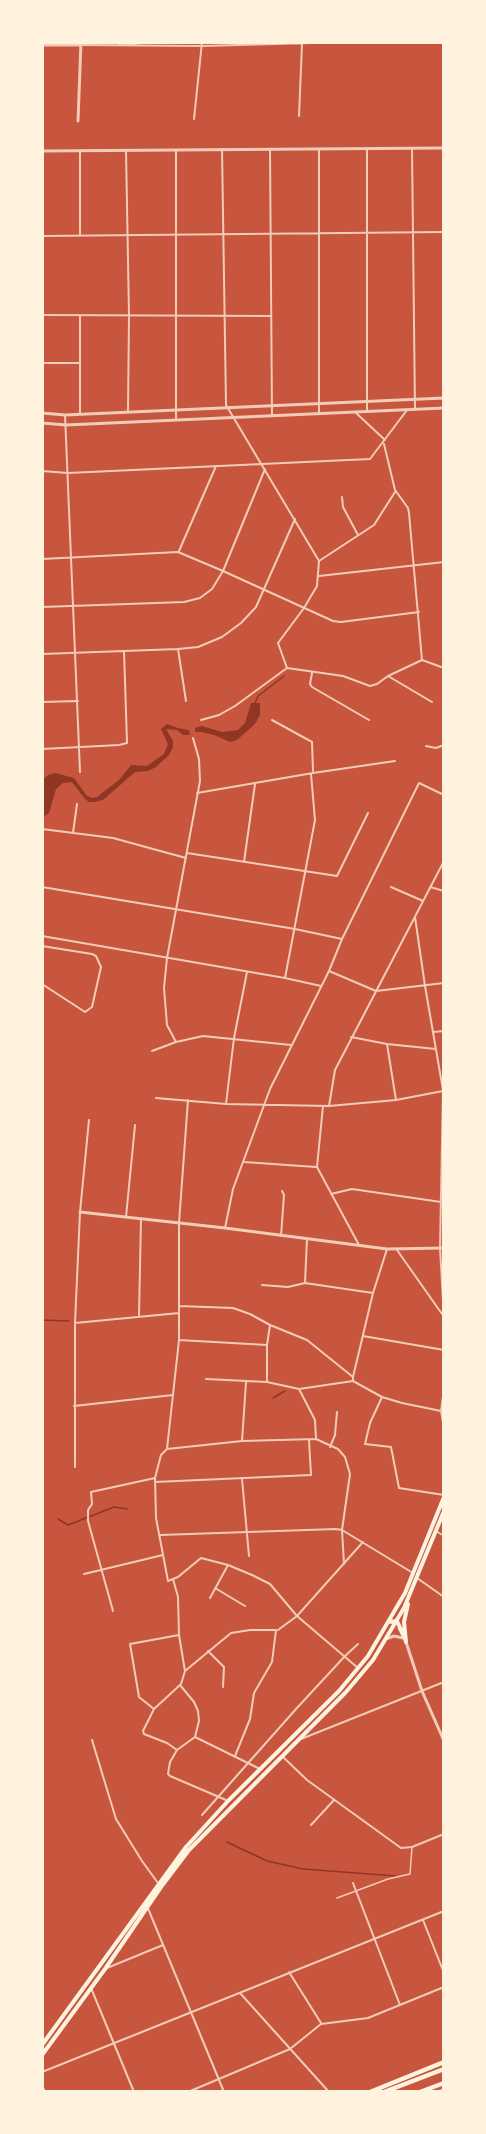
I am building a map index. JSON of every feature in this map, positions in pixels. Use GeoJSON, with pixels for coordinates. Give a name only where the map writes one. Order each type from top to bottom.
{"type":"FeatureCollection","features":[{"type":"Feature","properties":{"kind":"highway"},"geometry":{"type":"LineString","coordinates":[[42,2044],[186,1847],[228,1801],[339,1691],[358,1668],[378,1640],[413,1573],[444,1496]]}},
{"type":"Feature","properties":{"kind":"highway"},"geometry":{"type":"LineString","coordinates":[[406,1642],[404,1622],[411,1594],[444,1510]]}},
{"type":"Feature","properties":{"kind":"highway"},"geometry":{"type":"LineString","coordinates":[[42,2055],[178,1864],[201,1836],[354,1683],[397,1621],[411,1594]]}},
{"type":"Feature","properties":{"kind":"highway"},"geometry":{"type":"LineString","coordinates":[[388,1622],[397,1621]]}},
{"type":"Feature","properties":{"kind":"highway"},"geometry":{"type":"LineString","coordinates":[[397,1621],[406,1642]]}},
{"type":"Feature","properties":{"kind":"highway"},"geometry":{"type":"LineString","coordinates":[[370,2092],[444,2062]]}},
{"type":"Feature","properties":{"kind":"highway"},"geometry":{"type":"LineString","coordinates":[[384,2092],[444,2069]]}},
{"type":"Feature","properties":{"kind":"highway"},"geometry":{"type":"LineString","coordinates":[[420,2092],[444,2083]]}},
{"type":"Feature","properties":{"kind":"street"},"geometry":{"type":"LineString","coordinates":[[42,45],[167,42]]}},
{"type":"Feature","properties":{"kind":"street"},"geometry":{"type":"LineString","coordinates":[[299,116],[303,42]]}},
{"type":"Feature","properties":{"kind":"street"},"geometry":{"type":"LineString","coordinates":[[81,43],[347,42]]}},
{"type":"Feature","properties":{"kind":"street"},"geometry":{"type":"LineString","coordinates":[[78,121],[81,43]]}},
{"type":"Feature","properties":{"kind":"street"},"geometry":{"type":"LineString","coordinates":[[194,119],[202,44]]}},
{"type":"Feature","properties":{"kind":"street"},"geometry":{"type":"LineString","coordinates":[[366,148],[367,412]]}},
{"type":"Feature","properties":{"kind":"street"},"geometry":{"type":"LineString","coordinates":[[412,148],[415,410]]}},
{"type":"Feature","properties":{"kind":"street"},"geometry":{"type":"LineString","coordinates":[[42,151],[444,148]]}},
{"type":"Feature","properties":{"kind":"street"},"geometry":{"type":"LineString","coordinates":[[222,149],[227,408],[319,561],[317,586],[278,643],[287,668]]}},
{"type":"Feature","properties":{"kind":"street"},"geometry":{"type":"LineString","coordinates":[[270,149],[272,416]]}},
{"type":"Feature","properties":{"kind":"street"},"geometry":{"type":"LineString","coordinates":[[319,149],[319,414]]}},
{"type":"Feature","properties":{"kind":"street"},"geometry":{"type":"LineString","coordinates":[[126,150],[128,412]]}},
{"type":"Feature","properties":{"kind":"street"},"geometry":{"type":"LineString","coordinates":[[176,150],[176,420]]}},
{"type":"Feature","properties":{"kind":"street"},"geometry":{"type":"LineString","coordinates":[[80,151],[80,235]]}},
{"type":"Feature","properties":{"kind":"street"},"geometry":{"type":"LineString","coordinates":[[42,236],[444,232]]}},
{"type":"Feature","properties":{"kind":"street"},"geometry":{"type":"LineString","coordinates":[[42,315],[271,316]]}},
{"type":"Feature","properties":{"kind":"street"},"geometry":{"type":"LineString","coordinates":[[80,315],[80,414]]}},
{"type":"Feature","properties":{"kind":"street"},"geometry":{"type":"LineString","coordinates":[[42,363],[80,363]]}},
{"type":"Feature","properties":{"kind":"street"},"geometry":{"type":"LineString","coordinates":[[42,412],[65,415],[444,398]]}},
{"type":"Feature","properties":{"kind":"street"},"geometry":{"type":"LineString","coordinates":[[42,423],[66,425],[444,408]]}},
{"type":"Feature","properties":{"kind":"street"},"geometry":{"type":"LineString","coordinates":[[42,471],[68,473],[370,459],[408,410]]}},
{"type":"Feature","properties":{"kind":"street"},"geometry":{"type":"LineString","coordinates":[[355,412],[384,441],[395,490],[408,508],[422,660]]}},
{"type":"Feature","properties":{"kind":"street"},"geometry":{"type":"LineString","coordinates":[[65,415],[80,772]]}},
{"type":"Feature","properties":{"kind":"street"},"geometry":{"type":"LineString","coordinates":[[178,552],[216,466]]}},
{"type":"Feature","properties":{"kind":"street"},"geometry":{"type":"LineString","coordinates":[[42,607],[193,601],[212,589],[223,571],[265,469]]}},
{"type":"Feature","properties":{"kind":"street"},"geometry":{"type":"LineString","coordinates":[[319,561],[374,525],[395,490]]}},
{"type":"Feature","properties":{"kind":"street"},"geometry":{"type":"LineString","coordinates":[[342,497],[343,507],[358,536]]}},
{"type":"Feature","properties":{"kind":"street"},"geometry":{"type":"LineString","coordinates":[[42,654],[178,649],[210,643],[231,631],[250,615],[295,519]]}},
{"type":"Feature","properties":{"kind":"street"},"geometry":{"type":"LineString","coordinates":[[42,559],[178,552],[333,621],[341,622],[418,612]]}},
{"type":"Feature","properties":{"kind":"street"},"geometry":{"type":"LineString","coordinates":[[319,576],[444,562]]}},
{"type":"Feature","properties":{"kind":"street"},"geometry":{"type":"LineString","coordinates":[[178,649],[186,701]]}},
{"type":"Feature","properties":{"kind":"street"},"geometry":{"type":"LineString","coordinates":[[42,748],[127,743],[124,651]]}},
{"type":"Feature","properties":{"kind":"street"},"geometry":{"type":"LineString","coordinates":[[201,720],[219,715],[235,706],[287,668],[343,676],[370,686],[422,660],[444,668]]}},
{"type":"Feature","properties":{"kind":"street"},"geometry":{"type":"LineString","coordinates":[[312,671],[310,684],[312,687],[369,720]]}},
{"type":"Feature","properties":{"kind":"street"},"geometry":{"type":"LineString","coordinates":[[388,676],[432,702]]}},
{"type":"Feature","properties":{"kind":"street"},"geometry":{"type":"LineString","coordinates":[[42,702],[78,701]]}},
{"type":"Feature","properties":{"kind":"street"},"geometry":{"type":"LineString","coordinates":[[272,720],[312,742],[315,820],[285,978]]}},
{"type":"Feature","properties":{"kind":"street"},"geometry":{"type":"LineString","coordinates":[[176,1042],[167,1024],[164,988],[167,958],[200,770],[193,738]]}},
{"type":"Feature","properties":{"kind":"street"},"geometry":{"type":"LineString","coordinates":[[426,746],[436,748],[444,745]]}},
{"type":"Feature","properties":{"kind":"street"},"geometry":{"type":"LineString","coordinates":[[197,793],[312,773],[395,762]]}},
{"type":"Feature","properties":{"kind":"street"},"geometry":{"type":"LineString","coordinates":[[244,862],[255,783]]}},
{"type":"Feature","properties":{"kind":"street"},"geometry":{"type":"LineString","coordinates":[[225,1228],[231,1196],[270,1089],[419,783],[444,795]]}},
{"type":"Feature","properties":{"kind":"street"},"geometry":{"type":"LineString","coordinates":[[73,832],[77,804]]}},
{"type":"Feature","properties":{"kind":"street"},"geometry":{"type":"LineString","coordinates":[[187,853],[336,876],[368,813]]}},
{"type":"Feature","properties":{"kind":"street"},"geometry":{"type":"LineString","coordinates":[[42,829],[113,838],[186,858]]}},
{"type":"Feature","properties":{"kind":"street"},"geometry":{"type":"LineString","coordinates":[[328,1106],[335,1071],[351,1037],[444,861]]}},
{"type":"Feature","properties":{"kind":"street"},"geometry":{"type":"LineString","coordinates":[[42,887],[295,929],[342,939]]}},
{"type":"Feature","properties":{"kind":"street"},"geometry":{"type":"LineString","coordinates":[[391,887],[423,902]]}},
{"type":"Feature","properties":{"kind":"street"},"geometry":{"type":"LineString","coordinates":[[430,887],[444,891]]}},
{"type":"Feature","properties":{"kind":"street"},"geometry":{"type":"LineString","coordinates":[[415,917],[444,1090],[441,1202],[443,1317]]}},
{"type":"Feature","properties":{"kind":"street"},"geometry":{"type":"LineString","coordinates":[[42,936],[321,986]]}},
{"type":"Feature","properties":{"kind":"street"},"geometry":{"type":"LineString","coordinates":[[42,946],[92,954],[96,956],[101,967],[92,1007],[85,1012],[42,984]]}},
{"type":"Feature","properties":{"kind":"street"},"geometry":{"type":"LineString","coordinates":[[329,971],[376,991],[444,983]]}},
{"type":"Feature","properties":{"kind":"street"},"geometry":{"type":"LineString","coordinates":[[226,1104],[234,1038],[247,972]]}},
{"type":"Feature","properties":{"kind":"street"},"geometry":{"type":"LineString","coordinates":[[433,1032],[444,1030]]}},
{"type":"Feature","properties":{"kind":"street"},"geometry":{"type":"LineString","coordinates":[[152,1051],[176,1042],[203,1036],[291,1045]]}},
{"type":"Feature","properties":{"kind":"street"},"geometry":{"type":"LineString","coordinates":[[351,1037],[387,1044],[436,1049]]}},
{"type":"Feature","properties":{"kind":"street"},"geometry":{"type":"LineString","coordinates":[[387,1044],[396,1100]]}},
{"type":"Feature","properties":{"kind":"street"},"geometry":{"type":"LineString","coordinates":[[156,1098],[226,1104],[328,1106],[396,1100],[444,1090]]}},
{"type":"Feature","properties":{"kind":"street"},"geometry":{"type":"LineString","coordinates":[[188,1100],[179,1223],[178,1340],[167,1449],[161,1455],[155,1478],[155,1509],[168,1581],[173,1580],[201,1558],[228,1565],[261,1578],[270,1584],[297,1616],[358,1668]]}},
{"type":"Feature","properties":{"kind":"street"},"geometry":{"type":"LineString","coordinates":[[323,1106],[317,1167],[359,1245]]}},
{"type":"Feature","properties":{"kind":"street"},"geometry":{"type":"LineString","coordinates":[[75,1467],[75,1323],[80,1212],[90,1120]]}},
{"type":"Feature","properties":{"kind":"street"},"geometry":{"type":"LineString","coordinates":[[126,1217],[135,1125]]}},
{"type":"Feature","properties":{"kind":"street"},"geometry":{"type":"LineString","coordinates":[[244,1162],[317,1167]]}},
{"type":"Feature","properties":{"kind":"street"},"geometry":{"type":"LineString","coordinates":[[331,1194],[352,1189],[441,1202]]}},
{"type":"Feature","properties":{"kind":"street"},"geometry":{"type":"LineString","coordinates":[[281,1236],[284,1195],[282,1191]]}},
{"type":"Feature","properties":{"kind":"street"},"geometry":{"type":"LineString","coordinates":[[80,1212],[225,1228],[387,1250],[442,1248]]}},
{"type":"Feature","properties":{"kind":"street"},"geometry":{"type":"LineString","coordinates":[[139,1316],[141,1219]]}},
{"type":"Feature","properties":{"kind":"street"},"geometry":{"type":"LineString","coordinates":[[305,1283],[307,1239]]}},
{"type":"Feature","properties":{"kind":"street"},"geometry":{"type":"LineString","coordinates":[[353,1379],[373,1293],[387,1250]]}},
{"type":"Feature","properties":{"kind":"street"},"geometry":{"type":"LineString","coordinates":[[397,1250],[443,1317]]}},
{"type":"Feature","properties":{"kind":"street"},"geometry":{"type":"LineString","coordinates":[[262,1285],[288,1287],[305,1283],[373,1293]]}},
{"type":"Feature","properties":{"kind":"street"},"geometry":{"type":"LineString","coordinates":[[179,1306],[241,1310],[307,1340],[353,1379],[382,1397],[441,1411]]}},
{"type":"Feature","properties":{"kind":"street"},"geometry":{"type":"LineString","coordinates":[[75,1323],[179,1313]]}},
{"type":"Feature","properties":{"kind":"street"},"geometry":{"type":"LineString","coordinates":[[267,1382],[267,1345],[270,1325]]}},
{"type":"Feature","properties":{"kind":"street"},"geometry":{"type":"LineString","coordinates":[[363,1336],[444,1350]]}},
{"type":"Feature","properties":{"kind":"street"},"geometry":{"type":"LineString","coordinates":[[178,1340],[267,1345]]}},
{"type":"Feature","properties":{"kind":"street"},"geometry":{"type":"LineString","coordinates":[[206,1379],[267,1382],[299,1389],[353,1379]]}},
{"type":"Feature","properties":{"kind":"street"},"geometry":{"type":"LineString","coordinates":[[242,1441],[246,1382]]}},
{"type":"Feature","properties":{"kind":"street"},"geometry":{"type":"LineString","coordinates":[[299,1389],[315,1420],[316,1439]]}},
{"type":"Feature","properties":{"kind":"street"},"geometry":{"type":"LineString","coordinates":[[444,1389],[441,1411],[444,1428]]}},
{"type":"Feature","properties":{"kind":"street"},"geometry":{"type":"LineString","coordinates":[[74,1406],[173,1395]]}},
{"type":"Feature","properties":{"kind":"street"},"geometry":{"type":"LineString","coordinates":[[382,1397],[370,1423],[365,1444],[391,1447],[399,1488],[444,1496]]}},
{"type":"Feature","properties":{"kind":"street"},"geometry":{"type":"LineString","coordinates":[[330,1447],[337,1412]]}},
{"type":"Feature","properties":{"kind":"street"},"geometry":{"type":"LineString","coordinates":[[167,1449],[242,1441],[316,1439],[343,1453],[350,1474],[342,1530],[344,1564]]}},
{"type":"Feature","properties":{"kind":"street"},"geometry":{"type":"LineString","coordinates":[[155,1482],[311,1475],[309,1440]]}},
{"type":"Feature","properties":{"kind":"street"},"geometry":{"type":"LineString","coordinates":[[113,1611],[88,1521],[88,1510],[92,1504],[91,1492],[155,1478]]}},
{"type":"Feature","properties":{"kind":"street"},"geometry":{"type":"LineString","coordinates":[[242,1479],[249,1556]]}},
{"type":"Feature","properties":{"kind":"street"},"geometry":{"type":"LineString","coordinates":[[160,1535],[342,1530],[413,1573]]}},
{"type":"Feature","properties":{"kind":"street"},"geometry":{"type":"LineString","coordinates":[[436,1531],[444,1536]]}},
{"type":"Feature","properties":{"kind":"street"},"geometry":{"type":"LineString","coordinates":[[184,1671],[231,1633],[276,1630],[297,1616],[363,1542]]}},
{"type":"Feature","properties":{"kind":"street"},"geometry":{"type":"LineString","coordinates":[[84,1574],[163,1555]]}},
{"type":"Feature","properties":{"kind":"street"},"geometry":{"type":"LineString","coordinates":[[210,1598],[228,1565]]}},
{"type":"Feature","properties":{"kind":"street"},"geometry":{"type":"LineString","coordinates":[[417,1578],[444,1597]]}},
{"type":"Feature","properties":{"kind":"street"},"geometry":{"type":"LineString","coordinates":[[173,1580],[178,1597],[179,1635],[184,1671],[180,1685],[154,1709],[142,1731],[177,1750]]}},
{"type":"Feature","properties":{"kind":"street"},"geometry":{"type":"LineString","coordinates":[[215,1588],[245,1606]]}},
{"type":"Feature","properties":{"kind":"street"},"geometry":{"type":"LineString","coordinates":[[395,1609],[397,1621]]}},
{"type":"Feature","properties":{"kind":"street"},"geometry":{"type":"LineString","coordinates":[[235,1756],[250,1719],[254,1693],[272,1662],[276,1630]]}},
{"type":"Feature","properties":{"kind":"street"},"geometry":{"type":"LineString","coordinates":[[154,1709],[139,1697],[130,1644],[179,1635]]}},
{"type":"Feature","properties":{"kind":"street"},"geometry":{"type":"LineString","coordinates":[[384,1641],[394,1636],[403,1638],[406,1642],[422,1691],[444,1742]]}},
{"type":"Feature","properties":{"kind":"street"},"geometry":{"type":"LineString","coordinates":[[202,1815],[358,1644]]}},
{"type":"Feature","properties":{"kind":"street"},"geometry":{"type":"LineString","coordinates":[[208,1651],[224,1667],[222,1687]]}},
{"type":"Feature","properties":{"kind":"street"},"geometry":{"type":"LineString","coordinates":[[301,1738],[444,1682]]}},
{"type":"Feature","properties":{"kind":"street"},"geometry":{"type":"LineString","coordinates":[[180,1685],[194,1702],[199,1721],[195,1737],[177,1750],[168,1770],[170,1776],[228,1801]]}},
{"type":"Feature","properties":{"kind":"street"},"geometry":{"type":"LineString","coordinates":[[195,1737],[260,1769]]}},
{"type":"Feature","properties":{"kind":"street"},"geometry":{"type":"LineString","coordinates":[[92,1740],[116,1820],[141,1862],[158,1883]]}},
{"type":"Feature","properties":{"kind":"street"},"geometry":{"type":"LineString","coordinates":[[282,1756],[307,1780],[401,1848],[412,1847],[444,1834]]}},
{"type":"Feature","properties":{"kind":"street"},"geometry":{"type":"LineString","coordinates":[[311,1825],[334,1800]]}},
{"type":"Feature","properties":{"kind":"street"},"geometry":{"type":"LineString","coordinates":[[353,1883],[400,2005]]}},
{"type":"Feature","properties":{"kind":"street"},"geometry":{"type":"LineString","coordinates":[[147,1906],[224,2092]]}},
{"type":"Feature","properties":{"kind":"street"},"geometry":{"type":"LineString","coordinates":[[42,2072],[444,1911]]}},
{"type":"Feature","properties":{"kind":"street"},"geometry":{"type":"LineString","coordinates":[[423,1919],[444,1973]]}},
{"type":"Feature","properties":{"kind":"street"},"geometry":{"type":"LineString","coordinates":[[105,1969],[163,1945]]}},
{"type":"Feature","properties":{"kind":"street"},"geometry":{"type":"LineString","coordinates":[[289,1972],[321,2024]]}},
{"type":"Feature","properties":{"kind":"street"},"geometry":{"type":"LineString","coordinates":[[188,2092],[290,2049],[321,2024],[361,2020],[444,1987]]}},
{"type":"Feature","properties":{"kind":"street"},"geometry":{"type":"LineString","coordinates":[[91,1988],[134,2092]]}},
{"type":"Feature","properties":{"kind":"street"},"geometry":{"type":"LineString","coordinates":[[240,1993],[329,2092]]}},
{"type":"Feature","properties":{"kind":"street"},"geometry":{"type":"LineString","coordinates":[[42,2085],[45,2092]]}},
{"type":"Feature","properties":{"kind":"street"},"geometry":{"type":"LineString","coordinates":[[437,2092],[444,2089]]}},
{"type":"Feature","properties":{"kind":"lane"},"geometry":{"type":"LineString","coordinates":[[338,1898],[388,1879],[410,1874],[412,1847]]}},
{"type":"Feature","properties":{"kind":"shaded area"},"geometry":{"type":"Polygon","coordinates":[[[251,703],[260,703],[260,715],[255,724],[237,740],[230,742],[214,735],[195,732],[195,728],[202,726],[222,732],[238,730],[245,723],[251,703]]]}},
{"type":"Feature","properties":{"kind":"shaded area"},"geometry":{"type":"Polygon","coordinates":[[[167,724],[189,730],[190,735],[166,729],[173,741],[173,747],[169,755],[156,767],[148,771],[135,772],[103,800],[95,802],[85,799],[72,782],[63,783],[56,789],[49,813],[42,818],[42,780],[48,775],[55,773],[74,778],[87,796],[97,797],[120,779],[131,765],[147,766],[164,754],[168,744],[161,729],[167,724]]]}},
{"type":"Feature","properties":{"kind":"waterway"},"geometry":{"type":"LineString","coordinates":[[255,703],[258,696],[284,676]]}},
{"type":"Feature","properties":{"kind":"waterway"},"geometry":{"type":"LineString","coordinates":[[42,1320],[69,1321]]}},
{"type":"Feature","properties":{"kind":"waterway"},"geometry":{"type":"LineString","coordinates":[[273,1398],[285,1391]]}},
{"type":"Feature","properties":{"kind":"waterway"},"geometry":{"type":"LineString","coordinates":[[58,1519],[68,1525],[114,1507],[127,1509]]}},
{"type":"Feature","properties":{"kind":"waterway"},"geometry":{"type":"LineString","coordinates":[[227,1842],[267,1861],[303,1869],[396,1876]]}}]}
